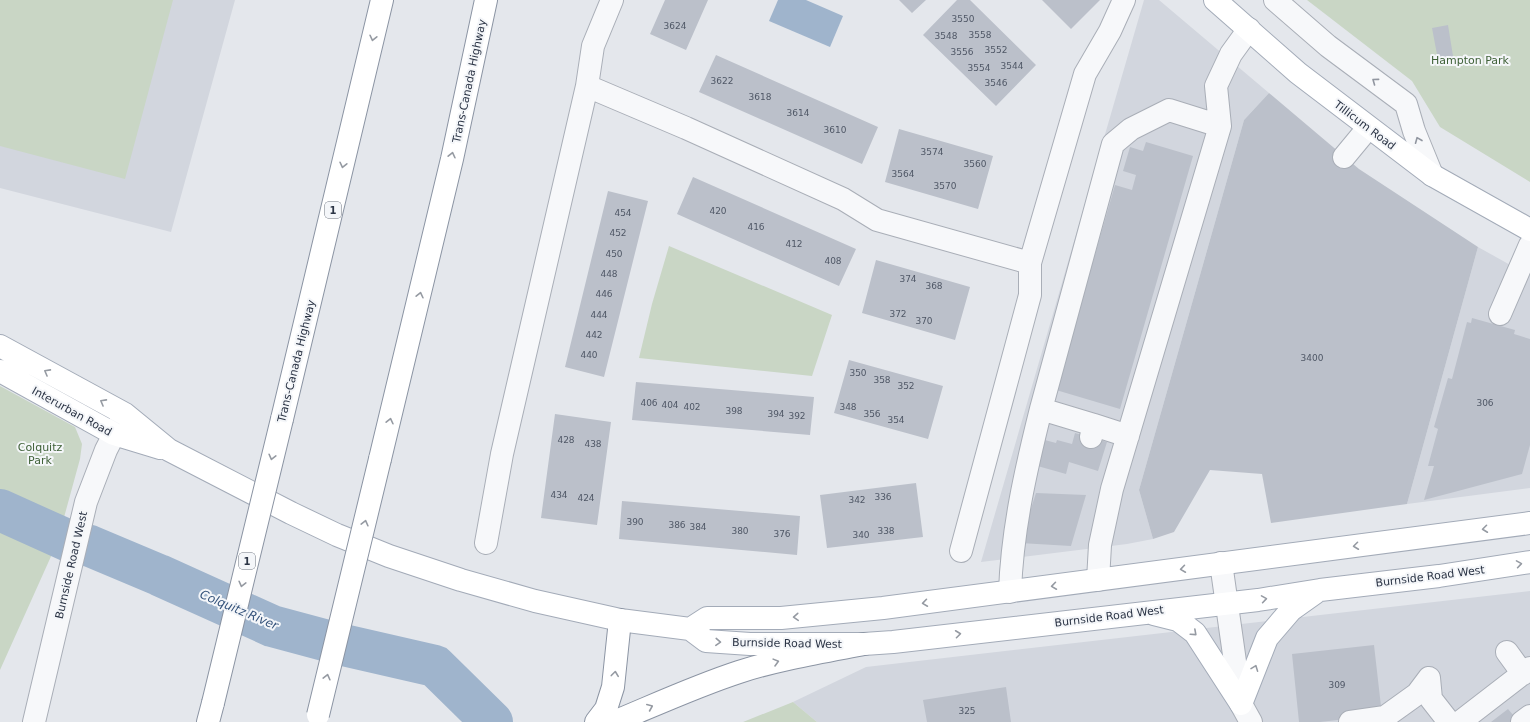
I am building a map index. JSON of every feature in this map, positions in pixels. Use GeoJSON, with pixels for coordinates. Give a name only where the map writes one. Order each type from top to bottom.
{"type":"FeatureCollection","features":[{"type":"Feature","properties":{"kind":"main road","name":"Trans-Canada Highway"},"geometry":{"type":"LineString","coordinates":[[210,712],[382,0]]}},
{"type":"Feature","properties":{"kind":"main road","name":"Trans-Canada Highway"},"geometry":{"type":"LineString","coordinates":[[317,718],[448,173],[486,0]]}},
{"type":"Feature","properties":{"kind":"main road","name":"Tillicum Road"},"geometry":{"type":"LineString","coordinates":[[1215,0],[1298,73],[1368,128],[1432,174],[1530,230]]}},
{"type":"Feature","properties":{"kind":"main road","name":"Interurban Road"},"geometry":{"type":"LineString","coordinates":[[0,346],[125,414],[169,450]]}},
{"type":"Feature","properties":{"kind":"main road","name":"Interurban Road"},"geometry":{"type":"LineString","coordinates":[[0,371],[114,434],[169,450]]}},
{"type":"Feature","properties":{"kind":"main road"},"geometry":{"type":"LineString","coordinates":[[169,450],[337,535],[389,556],[535,601],[620,620],[690,629],[707,618],[781,618],[832,614],[1530,523]]}},
{"type":"Feature","properties":{"kind":"main road","name":"Burnside Road West"},"geometry":{"type":"LineString","coordinates":[[690,629],[706,641],[750,644],[864,644],[1258,600],[1320,590],[1439,576],[1530,562]]}},
{"type":"Feature","properties":{"kind":"main road"},"geometry":{"type":"LineString","coordinates":[[1246,713],[1267,638],[1291,610],[1320,590]]}},
{"type":"Feature","properties":{"kind":"main road"},"geometry":{"type":"LineString","coordinates":[[1147,612],[1178,620],[1195,633],[1246,713]]}},
{"type":"Feature","properties":{"kind":"main road"},"geometry":{"type":"LineString","coordinates":[[596,722],[606,709],[613,687],[620,620]]}},
{"type":"Feature","properties":{"kind":"main road"},"geometry":{"type":"LineString","coordinates":[[614,722],[739,672],[790,658],[864,644]]}},
{"type":"Feature","properties":{"kind":"street"},"geometry":{"type":"LineString","coordinates":[[486,543],[502,454],[587,86],[593,46],[612,0]]}},
{"type":"Feature","properties":{"kind":"street"},"geometry":{"type":"LineString","coordinates":[[961,551],[1030,295],[1030,263],[1085,74],[1110,31],[1124,0]]}},
{"type":"Feature","properties":{"kind":"street"},"geometry":{"type":"LineString","coordinates":[[1275,0],[1328,46],[1406,104],[1414,131],[1432,174]]}},
{"type":"Feature","properties":{"kind":"street"},"geometry":{"type":"LineString","coordinates":[[1098,580],[1100,545],[1112,489],[1220,126],[1216,86],[1231,54],[1249,30]]}},
{"type":"Feature","properties":{"kind":"street"},"geometry":{"type":"LineString","coordinates":[[587,86],[686,128],[836,196],[877,220],[1030,263]]}},
{"type":"Feature","properties":{"kind":"street"},"geometry":{"type":"LineString","coordinates":[[1010,592],[1011,555],[1031,449],[1113,144],[1131,129],[1169,110],[1220,126]]}},
{"type":"Feature","properties":{"kind":"street"},"geometry":{"type":"LineString","coordinates":[[1344,157],[1368,128]]}},
{"type":"Feature","properties":{"kind":"street"},"geometry":{"type":"LineString","coordinates":[[1500,314],[1530,245]]}},
{"type":"Feature","properties":{"kind":"street"},"geometry":{"type":"LineString","coordinates":[[1042,409],[1092,431],[1128,436]]}},
{"type":"Feature","properties":{"kind":"street","name":"Burnside Road West"},"geometry":{"type":"LineString","coordinates":[[34,722],[86,502],[98,469],[125,414]]}},
{"type":"Feature","properties":{"kind":"street"},"geometry":{"type":"LineString","coordinates":[[1221,563],[1226,603],[1246,713]]}},
{"type":"Feature","properties":{"kind":"street"},"geometry":{"type":"LineString","coordinates":[[1460,722],[1527,671],[1508,652]]}},
{"type":"Feature","properties":{"kind":"street"},"geometry":{"type":"LineString","coordinates":[[1350,722],[1385,717],[1417,694],[1430,689]]}},
{"type":"Feature","properties":{"kind":"street"},"geometry":{"type":"LineString","coordinates":[[1401,722],[1430,689]]}},
{"type":"Feature","properties":{"kind":"street"},"geometry":{"type":"LineString","coordinates":[[1430,689],[1449,722]]}},
{"type":"Feature","properties":{"kind":"street"},"geometry":{"type":"LineString","coordinates":[[1522,722],[1530,716]]}},
{"type":"Feature","properties":{"kind":"shaded area"},"geometry":{"type":"Polygon","coordinates":[[[0,0],[235,0],[171,232],[0,188],[0,0]]]}},
{"type":"Feature","properties":{"kind":"shaded area"},"geometry":{"type":"Polygon","coordinates":[[[1144,0],[1159,0],[1269,93],[1244,120],[1139,490],[1153,539],[1127,544],[981,562],[1144,0]]]}},
{"type":"Feature","properties":{"kind":"shaded area"},"geometry":{"type":"Polygon","coordinates":[[[1478,247],[1530,276],[1530,488],[1407,504],[1478,247]]]}},
{"type":"Feature","properties":{"kind":"shaded area"},"geometry":{"type":"Polygon","coordinates":[[[1530,591],[1530,722],[817,722],[793,702],[866,667],[1530,591]]]}},
{"type":"Feature","properties":{"kind":"green space"},"geometry":{"type":"Polygon","coordinates":[[[0,0],[173,0],[125,179],[0,146],[0,0]]]}},
{"type":"Feature","properties":{"kind":"green space","name":"Hampton Park"},"geometry":{"type":"Polygon","coordinates":[[[1307,0],[1530,0],[1530,182],[1440,127],[1412,81],[1307,0]]]}},
{"type":"Feature","properties":{"kind":"green space"},"geometry":{"type":"Polygon","coordinates":[[[669,246],[832,315],[812,376],[639,358],[652,304],[669,246]]]}},
{"type":"Feature","properties":{"kind":"green space","name":"Colquitz Park"},"geometry":{"type":"Polygon","coordinates":[[[0,386],[75,427],[82,444],[80,459],[57,543],[0,670],[0,386]]]}},
{"type":"Feature","properties":{"kind":"green space"},"geometry":{"type":"Polygon","coordinates":[[[793,702],[817,722],[743,722],[793,702]]]}},
{"type":"Feature","properties":{"kind":"water"},"geometry":{"type":"Polygon","coordinates":[[[778,0],[806,0],[843,16],[830,47],[769,21],[778,0]]]}},
{"type":"Feature","properties":{"kind":"building"},"geometry":{"type":"Polygon","coordinates":[[[665,0],[708,0],[686,50],[650,34],[665,0]]]}},
{"type":"Feature","properties":{"kind":"building"},"geometry":{"type":"Polygon","coordinates":[[[899,0],[926,0],[912,13],[899,0]]]}},
{"type":"Feature","properties":{"kind":"building"},"geometry":{"type":"Polygon","coordinates":[[[957,0],[970,0],[1036,65],[996,106],[923,35],[957,0]]]}},
{"type":"Feature","properties":{"kind":"building"},"geometry":{"type":"Polygon","coordinates":[[[1042,0],[1100,0],[1071,29],[1042,0]]]}},
{"type":"Feature","properties":{"kind":"building"},"geometry":{"type":"Polygon","coordinates":[[[1448,25],[1454,62],[1439,65],[1432,28],[1448,25]]]}},
{"type":"Feature","properties":{"kind":"building"},"geometry":{"type":"Polygon","coordinates":[[[716,55],[878,127],[862,164],[699,92],[716,55]]]}},
{"type":"Feature","properties":{"kind":"building"},"geometry":{"type":"Polygon","coordinates":[[[1269,93],[1359,169],[1478,247],[1407,504],[1271,523],[1262,474],[1210,470],[1174,532],[1153,539],[1139,490],[1244,120],[1269,93]]]}},
{"type":"Feature","properties":{"kind":"building"},"geometry":{"type":"Polygon","coordinates":[[[899,129],[993,156],[978,209],[885,182],[899,129]]]}},
{"type":"Feature","properties":{"kind":"building"},"geometry":{"type":"Polygon","coordinates":[[[1146,142],[1193,156],[1120,409],[1056,390],[1115,185],[1132,190],[1136,175],[1123,171],[1130,147],[1143,151],[1146,142]]]}},
{"type":"Feature","properties":{"kind":"building"},"geometry":{"type":"Polygon","coordinates":[[[693,177],[856,249],[839,286],[677,214],[693,177]]]}},
{"type":"Feature","properties":{"kind":"building"},"geometry":{"type":"Polygon","coordinates":[[[608,191],[648,201],[604,377],[565,367],[608,191]]]}},
{"type":"Feature","properties":{"kind":"building"},"geometry":{"type":"Polygon","coordinates":[[[876,260],[970,287],[955,340],[862,313],[876,260]]]}},
{"type":"Feature","properties":{"kind":"building"},"geometry":{"type":"Polygon","coordinates":[[[1472,318],[1515,330],[1514,334],[1530,339],[1530,445],[1522,474],[1424,500],[1434,466],[1428,466],[1438,429],[1434,427],[1448,378],[1452,379],[1467,322],[1471,323],[1472,318]]]}},
{"type":"Feature","properties":{"kind":"building"},"geometry":{"type":"Polygon","coordinates":[[[849,360],[943,386],[928,439],[834,413],[849,360]]]}},
{"type":"Feature","properties":{"kind":"building"},"geometry":{"type":"Polygon","coordinates":[[[636,382],[814,397],[810,435],[632,420],[636,382]]]}},
{"type":"Feature","properties":{"kind":"building"},"geometry":{"type":"Polygon","coordinates":[[[555,414],[611,422],[597,525],[541,518],[555,414]]]}},
{"type":"Feature","properties":{"kind":"building"},"geometry":{"type":"Polygon","coordinates":[[[1075,433],[1107,442],[1098,471],[1069,462],[1066,474],[1034,465],[1041,439],[1056,443],[1057,440],[1072,444],[1075,433]]]}},
{"type":"Feature","properties":{"kind":"building"},"geometry":{"type":"Polygon","coordinates":[[[916,483],[923,537],[827,548],[820,495],[916,483]]]}},
{"type":"Feature","properties":{"kind":"building"},"geometry":{"type":"Polygon","coordinates":[[[1036,493],[1086,495],[1071,546],[1020,543],[1036,493]]]}},
{"type":"Feature","properties":{"kind":"building"},"geometry":{"type":"Polygon","coordinates":[[[622,501],[800,516],[797,555],[619,539],[622,501]]]}},
{"type":"Feature","properties":{"kind":"building"},"geometry":{"type":"Polygon","coordinates":[[[1374,645],[1382,715],[1320,722],[1299,722],[1292,654],[1374,645]]]}},
{"type":"Feature","properties":{"kind":"building"},"geometry":{"type":"Polygon","coordinates":[[[1006,687],[1011,722],[927,722],[923,700],[1006,687]]]}},
{"type":"Feature","properties":{"kind":"building"},"geometry":{"type":"Polygon","coordinates":[[[1508,709],[1519,722],[1491,722],[1508,709]]]}},
{"type":"Feature","properties":{"kind":"waterway","name":"Colquitz River"},"geometry":{"type":"LineString","coordinates":[[0,510],[69,541],[90,546],[159,575],[272,626],[339,644],[435,666],[492,722]]}}]}
